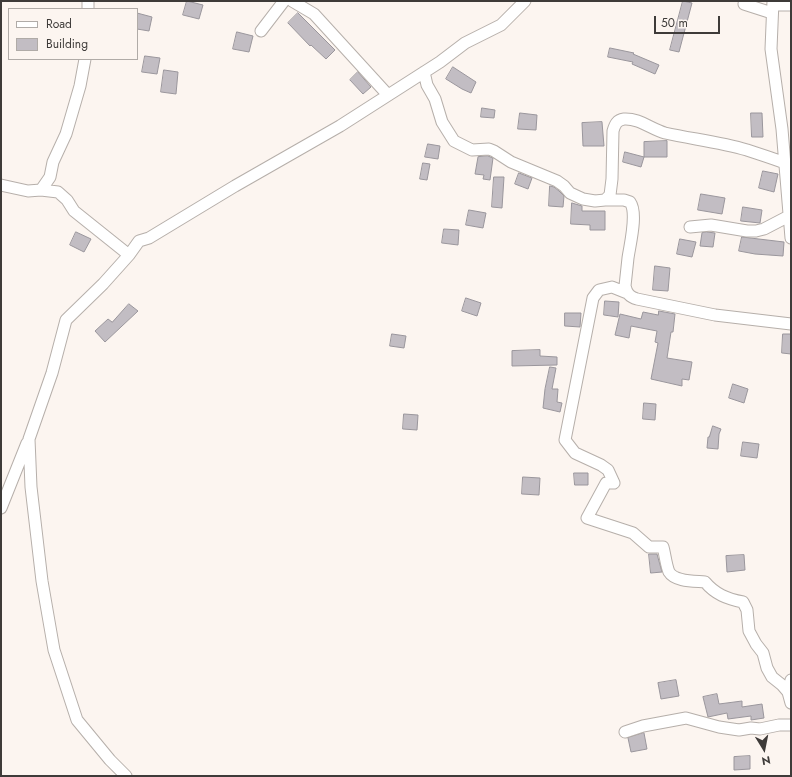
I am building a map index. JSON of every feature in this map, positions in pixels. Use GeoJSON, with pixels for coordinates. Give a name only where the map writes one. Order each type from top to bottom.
{"type":"FeatureCollection","features":[{"type":"Feature","properties":{"kind":"street"},"geometry":{"type":"LineString","coordinates":[[261,31],[284,1]]}},
{"type":"Feature","properties":{"kind":"street"},"geometry":{"type":"LineString","coordinates":[[292,1],[314,14],[388,95]]}},
{"type":"Feature","properties":{"kind":"street"},"geometry":{"type":"LineString","coordinates":[[1,508],[29,439],[52,373],[66,320],[103,284],[129,255],[139,241],[149,238],[235,186],[340,126],[424,72],[464,43],[501,25],[525,1]]}},
{"type":"Feature","properties":{"kind":"street"},"geometry":{"type":"LineString","coordinates":[[744,4],[773,6],[791,5]]}},
{"type":"Feature","properties":{"kind":"street"},"geometry":{"type":"LineString","coordinates":[[773,6],[771,49],[787,130],[785,163],[791,238]]}},
{"type":"Feature","properties":{"kind":"street"},"geometry":{"type":"LineString","coordinates":[[41,190],[50,177],[53,162],[66,134],[80,86],[85,60]]}},
{"type":"Feature","properties":{"kind":"street"},"geometry":{"type":"LineString","coordinates":[[424,72],[427,85],[434,99],[442,122],[454,141],[472,150],[494,151],[511,162],[557,181],[570,193],[583,199],[595,201],[624,200],[633,205],[633,223],[625,286],[627,293]]}},
{"type":"Feature","properties":{"kind":"street"},"geometry":{"type":"LineString","coordinates":[[605,200],[610,196],[614,125],[622,119],[630,119],[640,122],[663,132],[746,150],[785,163]]}},
{"type":"Feature","properties":{"kind":"street"},"geometry":{"type":"LineString","coordinates":[[50,177],[58,192],[67,200],[74,211],[129,255]]}},
{"type":"Feature","properties":{"kind":"street"},"geometry":{"type":"LineString","coordinates":[[1,185],[28,191],[41,190],[58,192]]}},
{"type":"Feature","properties":{"kind":"street"},"geometry":{"type":"LineString","coordinates":[[690,227],[711,225],[756,231],[764,229],[789,216]]}},
{"type":"Feature","properties":{"kind":"street"},"geometry":{"type":"LineString","coordinates":[[789,697],[782,685],[772,677],[767,668],[763,653],[749,631],[747,610],[743,602],[727,599],[711,590],[705,582],[690,581],[675,577],[669,572],[663,547],[648,547],[633,533],[587,518],[606,483],[614,483],[608,470],[601,465],[575,453],[565,440],[593,298],[598,290],[612,287],[637,299],[709,314],[791,324]]}},
{"type":"Feature","properties":{"kind":"street"},"geometry":{"type":"LineString","coordinates":[[29,439],[31,487],[41,573],[54,650],[77,720],[110,760],[126,776]]}},
{"type":"Feature","properties":{"kind":"street"},"geometry":{"type":"LineString","coordinates":[[789,697],[791,680]]}},
{"type":"Feature","properties":{"kind":"street"},"geometry":{"type":"LineString","coordinates":[[625,732],[643,726],[686,718],[719,727],[739,730],[751,728],[760,729],[779,724],[791,725]]}},
{"type":"Feature","properties":{"kind":"building"},"geometry":{"type":"Polygon","coordinates":[[[187,1],[203,5],[199,19],[183,15],[187,1]]]}},
{"type":"Feature","properties":{"kind":"building"},"geometry":{"type":"Polygon","coordinates":[[[683,1],[692,3],[679,52],[670,50],[683,1]]]}},
{"type":"Feature","properties":{"kind":"building"},"geometry":{"type":"Polygon","coordinates":[[[138,13],[152,17],[149,31],[138,29],[138,13]]]}},
{"type":"Feature","properties":{"kind":"building"},"geometry":{"type":"Polygon","coordinates":[[[298,13],[335,50],[326,59],[311,45],[310,46],[288,23],[298,13]]]}},
{"type":"Feature","properties":{"kind":"building"},"geometry":{"type":"Polygon","coordinates":[[[237,32],[253,36],[249,52],[233,49],[237,32]]]}},
{"type":"Feature","properties":{"kind":"building"},"geometry":{"type":"Polygon","coordinates":[[[610,48],[634,53],[633,54],[659,65],[655,74],[632,64],[633,62],[608,57],[610,48]]]}},
{"type":"Feature","properties":{"kind":"building"},"geometry":{"type":"Polygon","coordinates":[[[145,56],[160,58],[157,74],[142,72],[145,56]]]}},
{"type":"Feature","properties":{"kind":"building"},"geometry":{"type":"Polygon","coordinates":[[[453,67],[476,82],[471,93],[446,79],[453,67]]]}},
{"type":"Feature","properties":{"kind":"building"},"geometry":{"type":"Polygon","coordinates":[[[164,70],[178,72],[176,94],[161,92],[164,70]]]}},
{"type":"Feature","properties":{"kind":"building"},"geometry":{"type":"Polygon","coordinates":[[[358,72],[371,87],[363,94],[350,80],[358,72]]]}},
{"type":"Feature","properties":{"kind":"building"},"geometry":{"type":"Polygon","coordinates":[[[482,108],[495,110],[494,118],[481,117],[482,108]]]}},
{"type":"Feature","properties":{"kind":"building"},"geometry":{"type":"Polygon","coordinates":[[[520,113],[537,115],[536,130],[518,129],[520,113]]]}},
{"type":"Feature","properties":{"kind":"building"},"geometry":{"type":"Polygon","coordinates":[[[751,113],[762,113],[763,137],[752,137],[751,113]]]}},
{"type":"Feature","properties":{"kind":"building"},"geometry":{"type":"Polygon","coordinates":[[[602,122],[604,146],[583,146],[582,123],[602,122]]]}},
{"type":"Feature","properties":{"kind":"building"},"geometry":{"type":"Polygon","coordinates":[[[667,141],[667,157],[644,157],[644,142],[667,141]]]}},
{"type":"Feature","properties":{"kind":"building"},"geometry":{"type":"Polygon","coordinates":[[[428,144],[440,146],[438,159],[425,157],[428,144]]]}},
{"type":"Feature","properties":{"kind":"building"},"geometry":{"type":"Polygon","coordinates":[[[625,152],[644,157],[641,167],[623,162],[625,152]]]}},
{"type":"Feature","properties":{"kind":"building"},"geometry":{"type":"Polygon","coordinates":[[[488,156],[493,158],[490,180],[483,179],[484,175],[475,174],[478,157],[488,156]]]}},
{"type":"Feature","properties":{"kind":"building"},"geometry":{"type":"Polygon","coordinates":[[[423,163],[430,164],[427,180],[420,179],[423,163]]]}},
{"type":"Feature","properties":{"kind":"building"},"geometry":{"type":"Polygon","coordinates":[[[763,171],[778,174],[774,192],[759,188],[763,171]]]}},
{"type":"Feature","properties":{"kind":"building"},"geometry":{"type":"Polygon","coordinates":[[[519,173],[532,178],[528,189],[515,184],[519,173]]]}},
{"type":"Feature","properties":{"kind":"building"},"geometry":{"type":"Polygon","coordinates":[[[494,177],[504,177],[502,208],[492,207],[494,177]]]}},
{"type":"Feature","properties":{"kind":"building"},"geometry":{"type":"Polygon","coordinates":[[[550,186],[554,187],[564,196],[563,207],[549,206],[550,186]]]}},
{"type":"Feature","properties":{"kind":"building"},"geometry":{"type":"Polygon","coordinates":[[[701,194],[725,198],[722,214],[698,210],[701,194]]]}},
{"type":"Feature","properties":{"kind":"building"},"geometry":{"type":"Polygon","coordinates":[[[572,203],[582,206],[582,211],[605,211],[605,230],[590,230],[590,225],[571,224],[572,203]]]}},
{"type":"Feature","properties":{"kind":"building"},"geometry":{"type":"Polygon","coordinates":[[[743,207],[762,210],[760,223],[741,221],[743,207]]]}},
{"type":"Feature","properties":{"kind":"building"},"geometry":{"type":"Polygon","coordinates":[[[469,210],[486,213],[483,228],[466,225],[469,210]]]}},
{"type":"Feature","properties":{"kind":"building"},"geometry":{"type":"Polygon","coordinates":[[[444,229],[459,230],[458,245],[442,243],[444,229]]]}},
{"type":"Feature","properties":{"kind":"building"},"geometry":{"type":"Polygon","coordinates":[[[76,232],[91,239],[84,252],[70,245],[76,232]]]}},
{"type":"Feature","properties":{"kind":"building"},"geometry":{"type":"Polygon","coordinates":[[[702,233],[715,233],[713,247],[700,246],[702,233]]]}},
{"type":"Feature","properties":{"kind":"building"},"geometry":{"type":"Polygon","coordinates":[[[742,237],[784,242],[783,256],[739,251],[742,237]]]}},
{"type":"Feature","properties":{"kind":"building"},"geometry":{"type":"Polygon","coordinates":[[[680,239],[696,242],[692,257],[677,254],[680,239]]]}},
{"type":"Feature","properties":{"kind":"building"},"geometry":{"type":"Polygon","coordinates":[[[655,266],[670,268],[668,291],[653,290],[655,266]]]}},
{"type":"Feature","properties":{"kind":"building"},"geometry":{"type":"Polygon","coordinates":[[[466,298],[481,303],[477,316],[462,311],[466,298]]]}},
{"type":"Feature","properties":{"kind":"building"},"geometry":{"type":"Polygon","coordinates":[[[605,301],[619,302],[618,317],[604,315],[605,301]]]}},
{"type":"Feature","properties":{"kind":"building"},"geometry":{"type":"Polygon","coordinates":[[[129,304],[138,311],[105,342],[95,331],[108,319],[112,322],[129,304]]]}},
{"type":"Feature","properties":{"kind":"building"},"geometry":{"type":"Polygon","coordinates":[[[659,311],[675,314],[673,332],[671,332],[667,358],[692,362],[689,380],[682,379],[682,386],[651,379],[658,343],[655,342],[657,331],[631,326],[629,338],[615,335],[620,314],[641,319],[643,312],[658,315],[659,311]]]}},
{"type":"Feature","properties":{"kind":"building"},"geometry":{"type":"Polygon","coordinates":[[[565,313],[581,313],[580,327],[565,326],[565,313]]]}},
{"type":"Feature","properties":{"kind":"building"},"geometry":{"type":"Polygon","coordinates":[[[392,334],[406,336],[404,348],[390,346],[392,334]]]}},
{"type":"Feature","properties":{"kind":"building"},"geometry":{"type":"Polygon","coordinates":[[[783,334],[791,334],[791,354],[782,353],[783,334]]]}},
{"type":"Feature","properties":{"kind":"building"},"geometry":{"type":"Polygon","coordinates":[[[540,350],[540,356],[557,357],[557,365],[512,366],[512,351],[540,350]]]}},
{"type":"Feature","properties":{"kind":"building"},"geometry":{"type":"Polygon","coordinates":[[[550,367],[556,368],[552,389],[558,389],[557,402],[562,403],[560,412],[543,408],[545,389],[550,367]]]}},
{"type":"Feature","properties":{"kind":"building"},"geometry":{"type":"Polygon","coordinates":[[[733,384],[748,389],[744,403],[729,398],[733,384]]]}},
{"type":"Feature","properties":{"kind":"building"},"geometry":{"type":"Polygon","coordinates":[[[644,403],[656,404],[655,420],[643,419],[644,403]]]}},
{"type":"Feature","properties":{"kind":"building"},"geometry":{"type":"Polygon","coordinates":[[[404,414],[418,415],[417,430],[403,429],[404,414]]]}},
{"type":"Feature","properties":{"kind":"building"},"geometry":{"type":"Polygon","coordinates":[[[713,426],[721,429],[719,434],[718,449],[707,448],[708,437],[713,426]]]}},
{"type":"Feature","properties":{"kind":"building"},"geometry":{"type":"Polygon","coordinates":[[[743,442],[759,444],[757,458],[741,456],[743,442]]]}},
{"type":"Feature","properties":{"kind":"building"},"geometry":{"type":"Polygon","coordinates":[[[574,473],[588,473],[588,485],[575,485],[574,473]]]}},
{"type":"Feature","properties":{"kind":"building"},"geometry":{"type":"Polygon","coordinates":[[[523,477],[540,478],[539,495],[522,494],[523,477]]]}},
{"type":"Feature","properties":{"kind":"building"},"geometry":{"type":"Polygon","coordinates":[[[649,554],[657,554],[662,572],[651,573],[649,554]]]}},
{"type":"Feature","properties":{"kind":"building"},"geometry":{"type":"Polygon","coordinates":[[[744,555],[745,570],[727,572],[726,556],[744,555]]]}},
{"type":"Feature","properties":{"kind":"building"},"geometry":{"type":"Polygon","coordinates":[[[676,680],[679,696],[661,699],[658,683],[676,680]]]}},
{"type":"Feature","properties":{"kind":"building"},"geometry":{"type":"Polygon","coordinates":[[[717,694],[719,704],[742,701],[742,707],[762,704],[764,718],[751,720],[751,716],[728,719],[727,713],[708,717],[703,697],[717,694]]]}},
{"type":"Feature","properties":{"kind":"building"},"geometry":{"type":"Polygon","coordinates":[[[644,733],[647,749],[631,752],[628,738],[644,733]]]}},
{"type":"Feature","properties":{"kind":"building"},"geometry":{"type":"Polygon","coordinates":[[[750,756],[750,769],[734,770],[734,757],[750,756]]]}}]}
